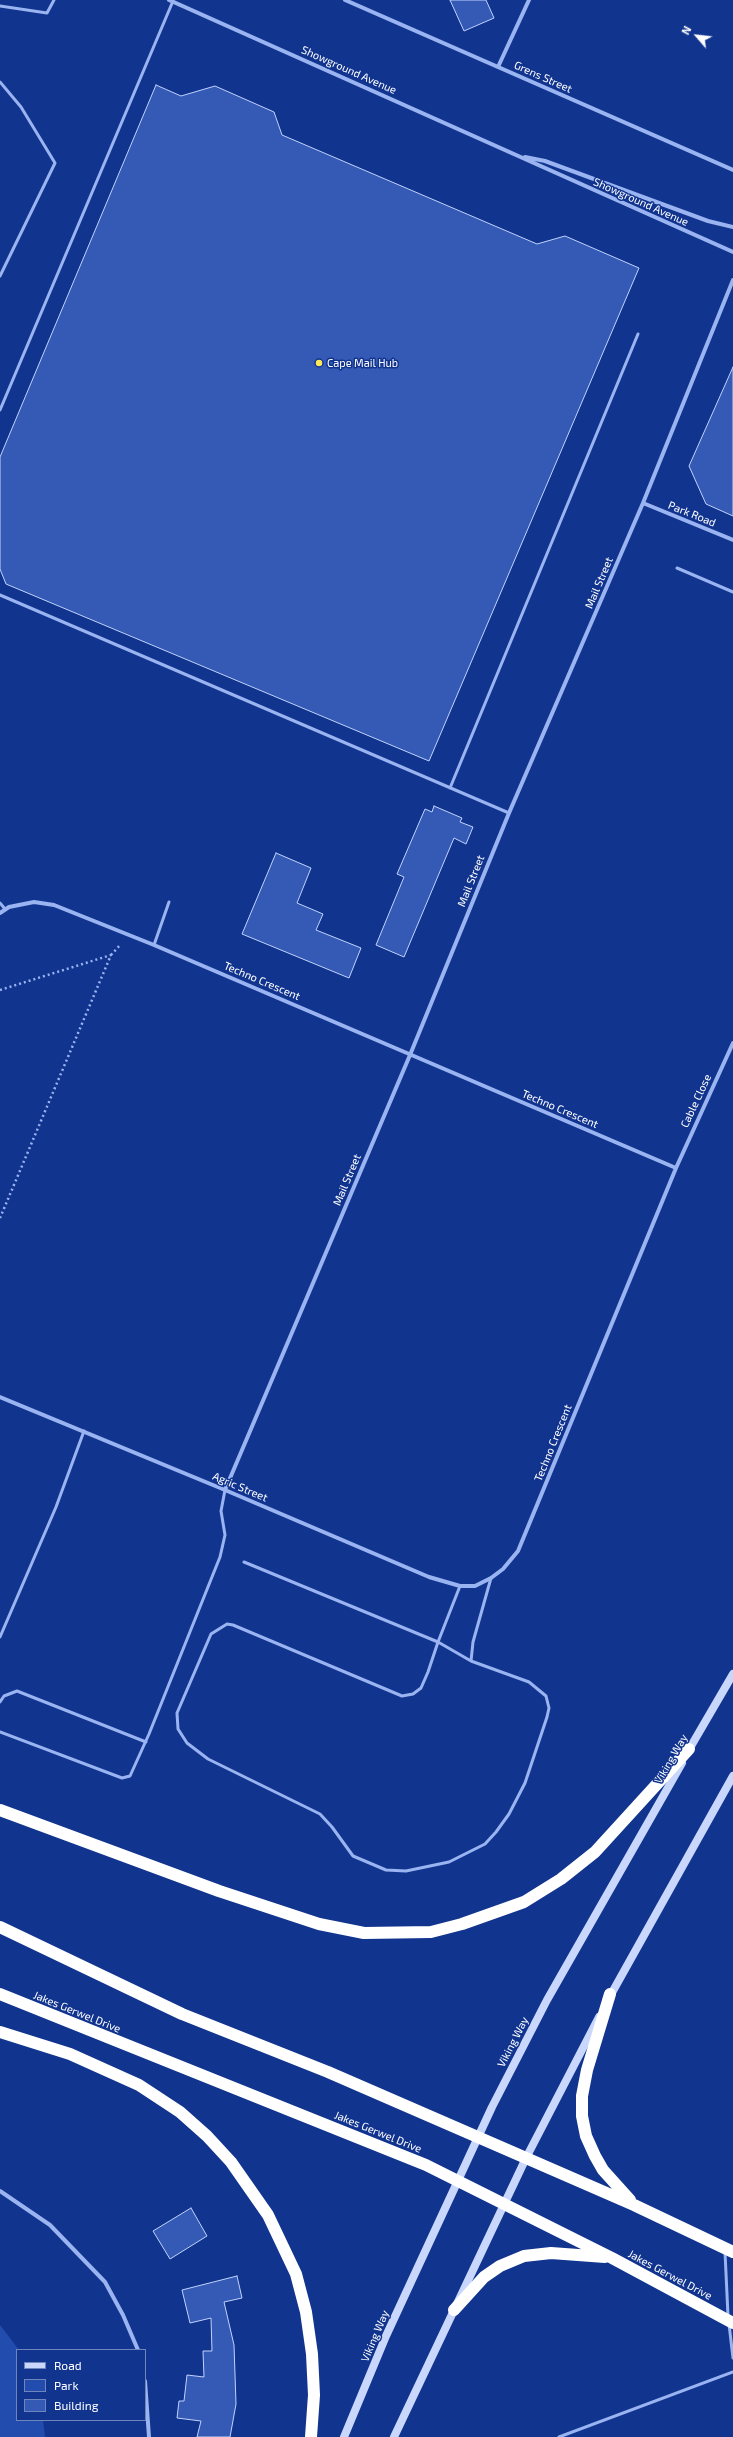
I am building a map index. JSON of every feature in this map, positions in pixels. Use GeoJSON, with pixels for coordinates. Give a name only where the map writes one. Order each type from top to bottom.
{"type":"FeatureCollection","features":[{"type":"Feature","properties":{"kind":"highway"},"geometry":{"type":"LineString","coordinates":[[0,1810],[219,1891],[319,1924],[364,1933],[431,1932],[462,1924],[524,1902],[561,1879],[596,1852],[689,1749]]}},
{"type":"Feature","properties":{"kind":"highway"},"geometry":{"type":"LineString","coordinates":[[0,1927],[182,2014],[328,2072],[634,2205],[729,2250]]}},
{"type":"Feature","properties":{"kind":"highway","name":"Jakes Gerwel Drive"},"geometry":{"type":"LineString","coordinates":[[0,1994],[426,2165],[612,2258],[731,2322]]}},
{"type":"Feature","properties":{"kind":"highway"},"geometry":{"type":"LineString","coordinates":[[610,1994],[587,2070],[582,2100],[582,2121],[595,2156],[616,2186],[634,2205]]}},
{"type":"Feature","properties":{"kind":"highway"},"geometry":{"type":"LineString","coordinates":[[0,2032],[70,2054],[139,2085],[180,2112],[207,2136],[244,2178],[268,2215],[289,2256],[306,2312],[313,2374],[311,2437]]}},
{"type":"Feature","properties":{"kind":"highway"},"geometry":{"type":"LineString","coordinates":[[454,2310],[488,2274],[504,2264],[524,2256],[551,2252],[612,2258]]}},
{"type":"Feature","properties":{"kind":"main road","name":"Viking Way"},"geometry":{"type":"LineString","coordinates":[[346,2436],[386,2336],[478,2137],[547,2000],[733,1674]]}},
{"type":"Feature","properties":{"kind":"main road"},"geometry":{"type":"LineString","coordinates":[[394,2437],[504,2203],[610,1994],[733,1776]]}},
{"type":"Feature","properties":{"kind":"street","name":"Grens Street"},"geometry":{"type":"LineString","coordinates":[[346,0],[733,170]]}},
{"type":"Feature","properties":{"kind":"street"},"geometry":{"type":"LineString","coordinates":[[498,67],[529,0]]}},
{"type":"Feature","properties":{"kind":"street","name":"Showground Avenue"},"geometry":{"type":"LineString","coordinates":[[171,1],[520,156],[544,169],[733,252]]}},
{"type":"Feature","properties":{"kind":"street","name":"Showground Avenue"},"geometry":{"type":"LineString","coordinates":[[520,156],[545,161],[708,221],[733,227]]}},
{"type":"Feature","properties":{"kind":"street","name":"Mail Street"},"geometry":{"type":"LineString","coordinates":[[225,1490],[410,1055],[509,813],[643,503],[731,289],[733,280]]}},
{"type":"Feature","properties":{"kind":"street","name":"Park Road"},"geometry":{"type":"LineString","coordinates":[[643,503],[733,540]]}},
{"type":"Feature","properties":{"kind":"street","name":"Techno Crescent"},"geometry":{"type":"LineString","coordinates":[[0,913],[5,909],[34,902],[54,905],[154,945],[676,1168],[518,1551],[503,1569],[491,1578],[475,1586]]}},
{"type":"Feature","properties":{"kind":"street","name":"Cable Close"},"geometry":{"type":"LineString","coordinates":[[676,1168],[733,1043]]}},
{"type":"Feature","properties":{"kind":"street","name":"Agric Street"},"geometry":{"type":"LineString","coordinates":[[0,1397],[225,1490],[429,1577],[460,1586],[475,1586]]}},
{"type":"Feature","properties":{"kind":"street"},"geometry":{"type":"LineString","coordinates":[[0,2191],[50,2225],[76,2250],[105,2282],[123,2315],[138,2349]]}},
{"type":"Feature","properties":{"kind":"street"},"geometry":{"type":"LineString","coordinates":[[146,2395],[149,2437]]}},
{"type":"Feature","properties":{"kind":"lane"},"geometry":{"type":"LineString","coordinates":[[0,6],[46,13],[54,0]]}},
{"type":"Feature","properties":{"kind":"lane"},"geometry":{"type":"LineString","coordinates":[[0,410],[171,1]]}},
{"type":"Feature","properties":{"kind":"lane"},"geometry":{"type":"LineString","coordinates":[[0,82],[21,107],[54,163],[0,276]]}},
{"type":"Feature","properties":{"kind":"lane"},"geometry":{"type":"LineString","coordinates":[[450,788],[638,334]]}},
{"type":"Feature","properties":{"kind":"lane"},"geometry":{"type":"LineString","coordinates":[[677,568],[733,592]]}},
{"type":"Feature","properties":{"kind":"lane"},"geometry":{"type":"LineString","coordinates":[[0,595],[509,813]]}},
{"type":"Feature","properties":{"kind":"lane"},"geometry":{"type":"LineString","coordinates":[[154,945],[169,902]]}},
{"type":"Feature","properties":{"kind":"lane"},"geometry":{"type":"LineString","coordinates":[[0,904],[5,909]]}},
{"type":"Feature","properties":{"kind":"lane"},"geometry":{"type":"LineString","coordinates":[[0,1637],[56,1507],[84,1432]]}},
{"type":"Feature","properties":{"kind":"lane"},"geometry":{"type":"LineString","coordinates":[[0,1732],[122,1778],[130,1776],[146,1742],[220,1557],[225,1535],[221,1511],[225,1490]]}},
{"type":"Feature","properties":{"kind":"lane"},"geometry":{"type":"LineString","coordinates":[[244,1562],[438,1642],[472,1661],[529,1682],[546,1696],[549,1708],[525,1783],[510,1814],[485,1844],[449,1862],[406,1871],[386,1870],[352,1856],[332,1827],[320,1814],[208,1758],[186,1743],[178,1729],[177,1713],[211,1634],[227,1624],[402,1696],[413,1694],[421,1688],[438,1642],[460,1586]]}},
{"type":"Feature","properties":{"kind":"lane"},"geometry":{"type":"LineString","coordinates":[[472,1661],[473,1642],[491,1578]]}},
{"type":"Feature","properties":{"kind":"lane"},"geometry":{"type":"LineString","coordinates":[[0,1702],[4,1696],[17,1691],[146,1742]]}},
{"type":"Feature","properties":{"kind":"lane"},"geometry":{"type":"LineString","coordinates":[[729,2250],[733,2358]]}},
{"type":"Feature","properties":{"kind":"lane"},"geometry":{"type":"LineString","coordinates":[[559,2437],[733,2372]]}},
{"type":"Feature","properties":{"kind":"path"},"geometry":{"type":"LineString","coordinates":[[0,990],[111,955],[0,1218]]}},
{"type":"Feature","properties":{"kind":"green space"},"geometry":{"type":"Polygon","coordinates":[[[0,2325],[18,2349],[16,2349],[16,2421],[43,2421],[45,2437],[0,2437],[0,2325]]]}},
{"type":"Feature","properties":{"kind":"building"},"geometry":{"type":"Polygon","coordinates":[[[450,0],[486,0],[494,18],[464,31],[450,0]]]}},
{"type":"Feature","properties":{"kind":"building","name":"Cape Mail Hub"},"geometry":{"type":"Polygon","coordinates":[[[156,85],[181,96],[215,86],[274,112],[282,135],[537,244],[565,236],[639,268],[429,761],[6,584],[0,569],[0,457],[156,85]]]}},
{"type":"Feature","properties":{"kind":"building"},"geometry":{"type":"Polygon","coordinates":[[[733,367],[733,516],[706,504],[689,466],[733,367]]]}},
{"type":"Feature","properties":{"kind":"building"},"geometry":{"type":"Polygon","coordinates":[[[434,806],[462,818],[460,822],[473,827],[466,844],[454,838],[404,957],[376,945],[404,877],[397,874],[425,809],[432,812],[434,806]]]}},
{"type":"Feature","properties":{"kind":"building"},"geometry":{"type":"Polygon","coordinates":[[[276,853],[311,868],[297,903],[323,914],[316,930],[361,948],[349,978],[242,934],[276,853]]]}},
{"type":"Feature","properties":{"kind":"building"},"geometry":{"type":"Polygon","coordinates":[[[191,2208],[207,2236],[170,2259],[153,2231],[191,2208]]]}},
{"type":"Feature","properties":{"kind":"building"},"geometry":{"type":"Polygon","coordinates":[[[237,2276],[242,2298],[224,2302],[234,2345],[236,2404],[230,2437],[197,2437],[201,2421],[177,2418],[179,2401],[184,2401],[187,2375],[204,2377],[203,2351],[212,2351],[211,2318],[190,2323],[182,2290],[237,2276]]]}},
{"type":"Feature","properties":{"kind":"place","name":"Cape Mail Hub"},"geometry":{"type":"Point","coordinates":[319,363]}}]}
